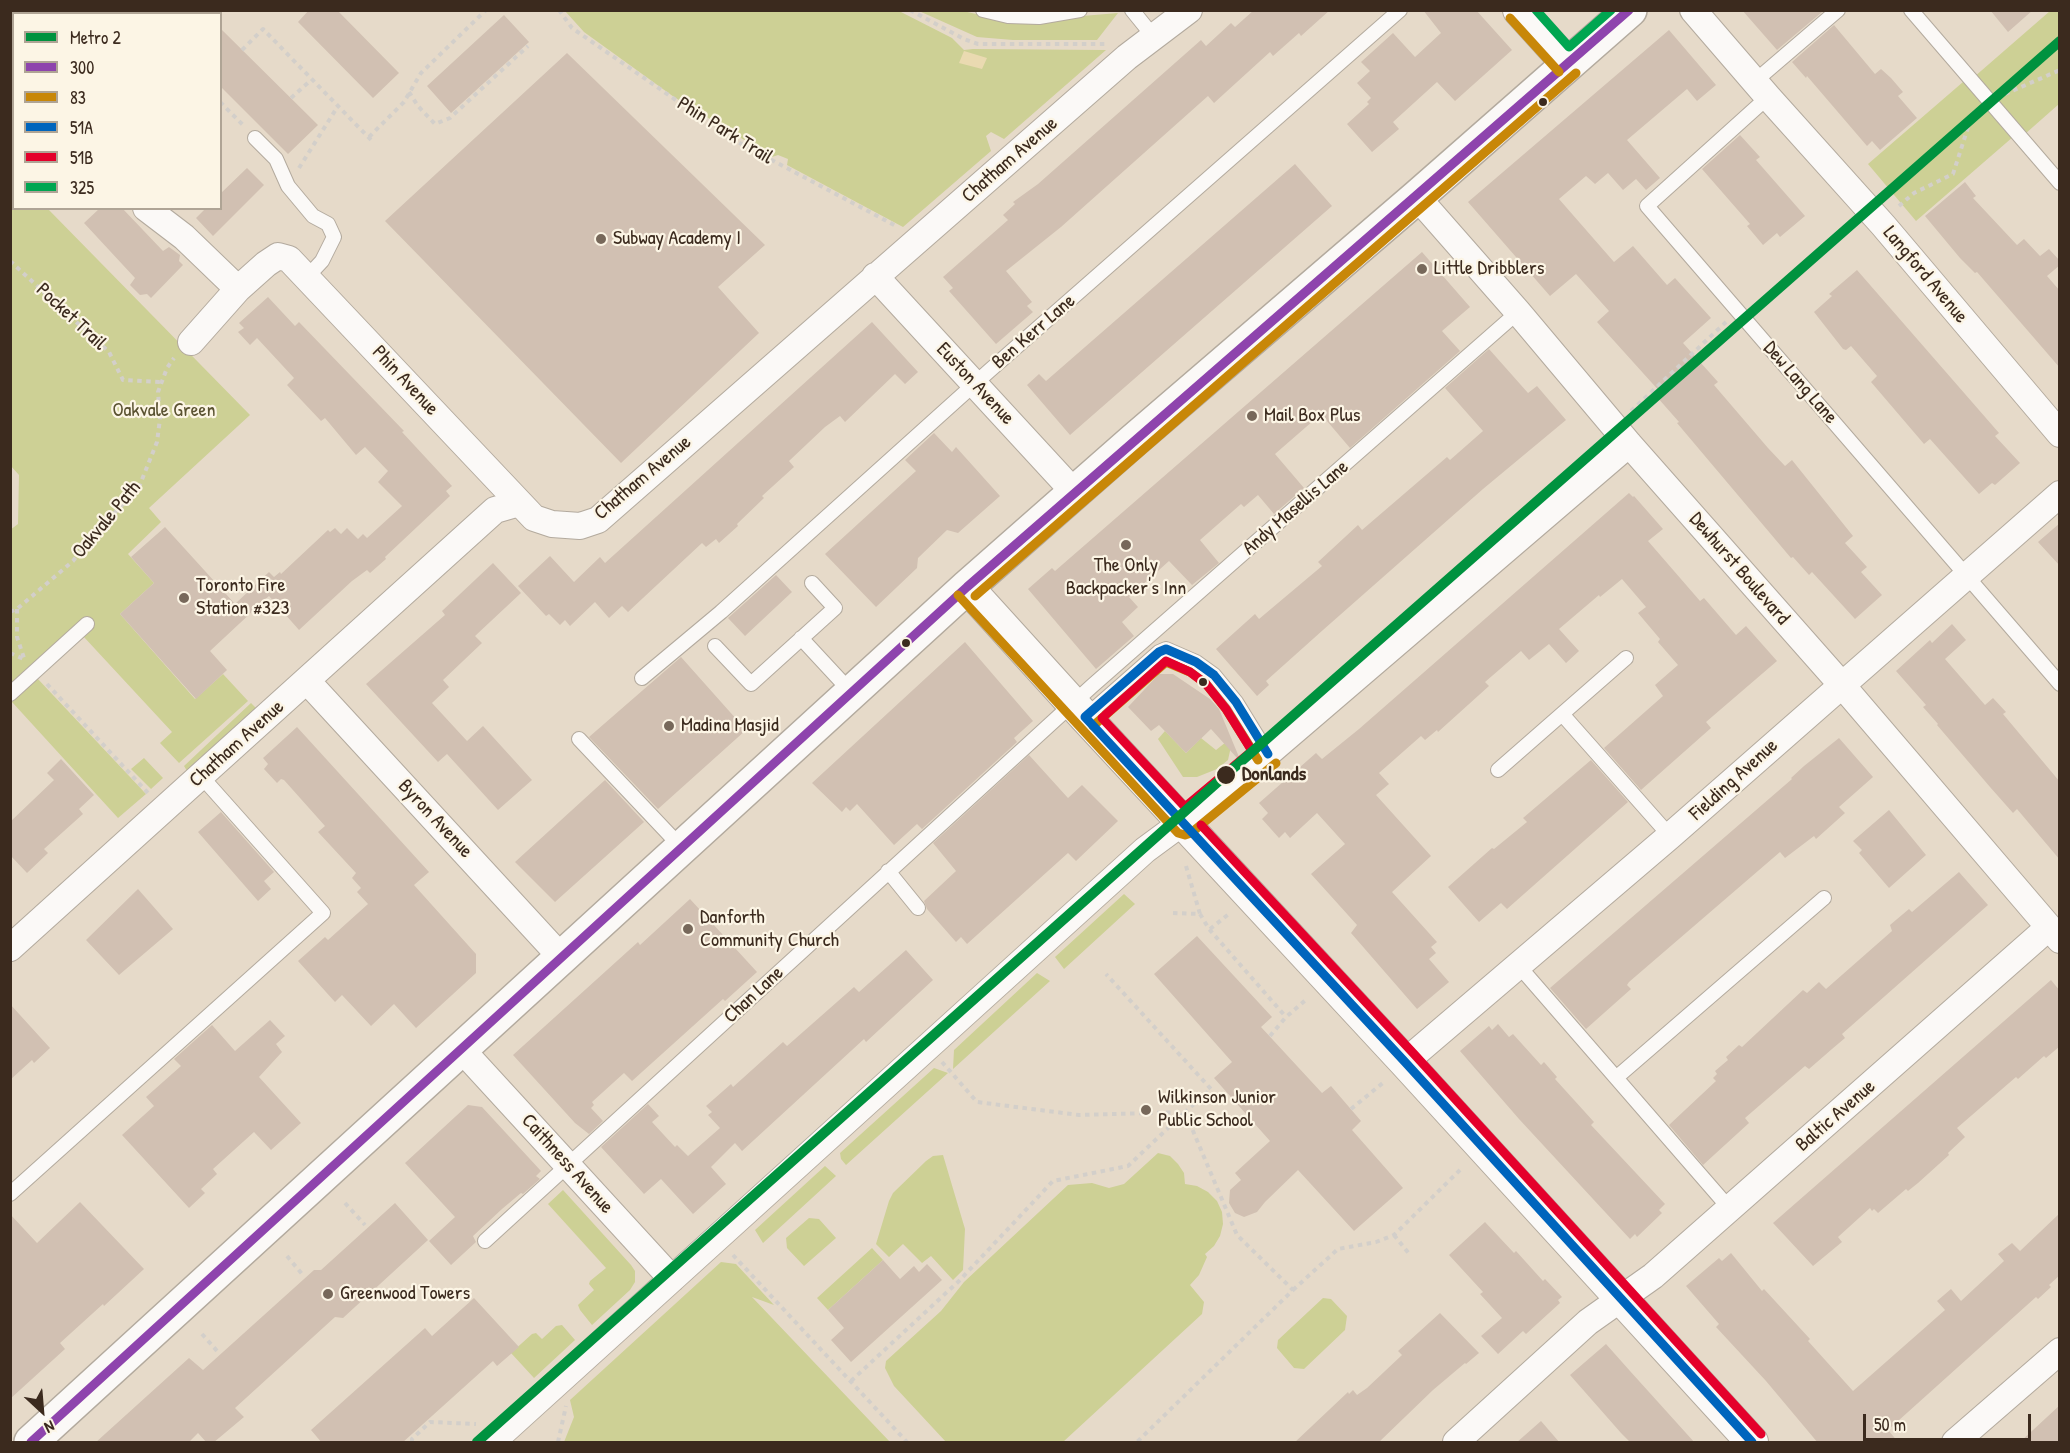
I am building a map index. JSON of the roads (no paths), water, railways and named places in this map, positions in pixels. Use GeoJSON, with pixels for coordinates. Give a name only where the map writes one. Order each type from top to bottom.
{"type":"FeatureCollection","features":[{"type":"Feature","properties":{"kind":"main road"},"geometry":{"type":"LineString","coordinates":[[31,1443],[967,587],[1630,10]]}},
{"type":"Feature","properties":{"kind":"street","name":"Chatham Avenue"},"geometry":{"type":"LineString","coordinates":[[10,948],[495,510],[519,503],[534,518],[552,524],[580,526],[598,520],[875,276],[1153,36],[1189,10]]}},
{"type":"Feature","properties":{"kind":"street"},"geometry":{"type":"LineString","coordinates":[[1519,10],[1568,64]]}},
{"type":"Feature","properties":{"kind":"street","name":"Langford Avenue"},"geometry":{"type":"LineString","coordinates":[[1693,10],[1761,90],[1883,225],[2060,434]]}},
{"type":"Feature","properties":{"kind":"street","name":"Dewhurst Boulevard"},"geometry":{"type":"LineString","coordinates":[[1417,197],[1629,444],[1841,684],[2054,934]]}},
{"type":"Feature","properties":{"kind":"street"},"geometry":{"type":"LineString","coordinates":[[149,210],[184,237],[238,288],[191,342]]}},
{"type":"Feature","properties":{"kind":"street","name":"Phin Avenue"},"geometry":{"type":"LineString","coordinates":[[238,288],[278,256],[289,259],[519,503]]}},
{"type":"Feature","properties":{"kind":"street","name":"Euston Avenue"},"geometry":{"type":"LineString","coordinates":[[875,276],[1074,492]]}},
{"type":"Feature","properties":{"kind":"street"},"geometry":{"type":"LineString","coordinates":[[490,1433],[672,1279],[1145,850],[1184,823],[1268,754],[1629,444]]}},
{"type":"Feature","properties":{"kind":"street","name":"Fielding Avenue"},"geometry":{"type":"LineString","coordinates":[[1394,1072],[1670,836],[2060,494]]}},
{"type":"Feature","properties":{"kind":"street"},"geometry":{"type":"LineString","coordinates":[[967,587],[1184,823],[1394,1072],[1621,1300],[1752,1443]]}},
{"type":"Feature","properties":{"kind":"street","name":"Byron Avenue"},"geometry":{"type":"LineString","coordinates":[[307,681],[562,958]]}},
{"type":"Feature","properties":{"kind":"street","name":"Baltic Avenue"},"geometry":{"type":"LineString","coordinates":[[1456,1443],[1588,1322],[1653,1276],[2054,934]]}},
{"type":"Feature","properties":{"kind":"street","name":"Caithness Avenue"},"geometry":{"type":"LineString","coordinates":[[462,1050],[672,1279]]}},
{"type":"Feature","properties":{"kind":"street"},"geometry":{"type":"LineString","coordinates":[[1955,1443],[2060,1351]]}},
{"type":"Feature","properties":{"kind":"lane"},"geometry":{"type":"LineString","coordinates":[[982,10],[1008,16],[1039,17],[1080,10]]}},
{"type":"Feature","properties":{"kind":"lane"},"geometry":{"type":"LineString","coordinates":[[1132,10],[1153,36]]}},
{"type":"Feature","properties":{"kind":"lane","name":"Ben Kerr Lane"},"geometry":{"type":"LineString","coordinates":[[642,678],[721,612],[975,384],[1400,10]]}},
{"type":"Feature","properties":{"kind":"lane"},"geometry":{"type":"LineString","coordinates":[[1761,90],[1838,10]]}},
{"type":"Feature","properties":{"kind":"lane"},"geometry":{"type":"LineString","coordinates":[[1911,10],[2060,183]]}},
{"type":"Feature","properties":{"kind":"lane","name":"Dew Lang Lane"},"geometry":{"type":"LineString","coordinates":[[1761,90],[1647,206],[2060,684]]}},
{"type":"Feature","properties":{"kind":"lane"},"geometry":{"type":"LineString","coordinates":[[255,138],[276,159],[288,186],[313,216],[328,224],[334,237],[322,261],[307,277]]}},
{"type":"Feature","properties":{"kind":"lane","name":"Andy Masellis Lane"},"geometry":{"type":"LineString","coordinates":[[1079,711],[1518,312]]}},
{"type":"Feature","properties":{"kind":"lane"},"geometry":{"type":"LineString","coordinates":[[715,645],[751,684],[835,608],[812,584]]}},
{"type":"Feature","properties":{"kind":"lane"},"geometry":{"type":"LineString","coordinates":[[10,694],[87,624]]}},
{"type":"Feature","properties":{"kind":"lane"},"geometry":{"type":"LineString","coordinates":[[801,638],[852,693]]}},
{"type":"Feature","properties":{"kind":"lane"},"geometry":{"type":"LineString","coordinates":[[1079,711],[1166,649],[1196,662],[1214,675],[1236,702],[1268,754]]}},
{"type":"Feature","properties":{"kind":"lane"},"geometry":{"type":"LineString","coordinates":[[1498,770],[1626,658]]}},
{"type":"Feature","properties":{"kind":"lane","name":"Chan Lane"},"geometry":{"type":"LineString","coordinates":[[485,1241],[888,871],[1079,711]]}},
{"type":"Feature","properties":{"kind":"lane"},"geometry":{"type":"LineString","coordinates":[[1562,714],[1670,836]]}},
{"type":"Feature","properties":{"kind":"lane"},"geometry":{"type":"LineString","coordinates":[[579,739],[682,848]]}},
{"type":"Feature","properties":{"kind":"lane"},"geometry":{"type":"LineString","coordinates":[[10,1194],[323,913],[201,776]]}},
{"type":"Feature","properties":{"kind":"lane"},"geometry":{"type":"LineString","coordinates":[[888,871],[918,908]]}},
{"type":"Feature","properties":{"kind":"lane"},"geometry":{"type":"LineString","coordinates":[[1617,1077],[1824,898]]}},
{"type":"Feature","properties":{"kind":"lane"},"geometry":{"type":"LineString","coordinates":[[1518,965],[1730,1209]]}},
{"type":"Feature","properties":{"kind":"metro line","name":"2"},"geometry":{"type":"LineString","coordinates":[[477,1442],[1220,780],[2060,41]]}},
{"type":"Feature","properties":{"kind":"place","name":"Subway Academy I"},"geometry":{"type":"Point","coordinates":[601,239]}},
{"type":"Feature","properties":{"kind":"place","name":"Little Dribblers"},"geometry":{"type":"Point","coordinates":[1422,269]}},
{"type":"Feature","properties":{"kind":"place","name":"Mail Box Plus"},"geometry":{"type":"Point","coordinates":[1252,416]}},
{"type":"Feature","properties":{"kind":"place","name":"The Only Backpacker's Inn"},"geometry":{"type":"Point","coordinates":[1126,545]}},
{"type":"Feature","properties":{"kind":"place","name":"Toronto Fire Station #323"},"geometry":{"type":"Point","coordinates":[184,598]}},
{"type":"Feature","properties":{"kind":"place","name":"Madina Masjid"},"geometry":{"type":"Point","coordinates":[669,726]}},
{"type":"Feature","properties":{"kind":"place","name":"Donlands"},"geometry":{"type":"Point","coordinates":[1226,775]}},
{"type":"Feature","properties":{"kind":"place","name":"Danforth Community Church"},"geometry":{"type":"Point","coordinates":[688,929]}},
{"type":"Feature","properties":{"kind":"place","name":"Wilkinson Junior Public School"},"geometry":{"type":"Point","coordinates":[1146,1110]}},
{"type":"Feature","properties":{"kind":"place","name":"Greenwood Towers"},"geometry":{"type":"Point","coordinates":[328,1294]}},
{"type":"Feature","properties":{"kind":"park label","name":"Oakvale Green"},"geometry":{"type":"Point","coordinates":[164,411]}}]}
